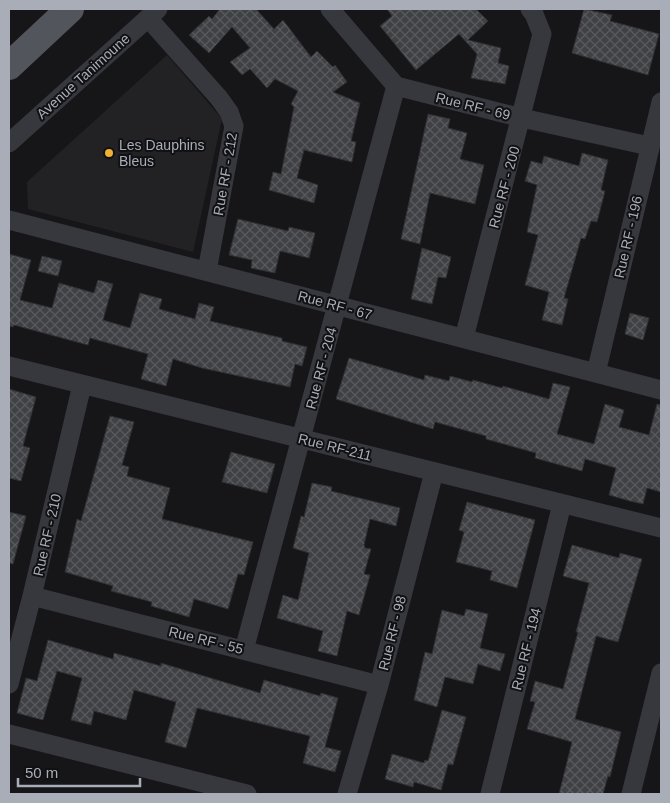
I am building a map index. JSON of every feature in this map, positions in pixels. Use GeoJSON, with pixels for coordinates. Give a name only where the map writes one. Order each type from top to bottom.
{"type":"FeatureCollection","features":[{"type":"Feature","properties":{"kind":"main road"},"geometry":{"type":"LineString","coordinates":[[9,66],[70,9]]}},
{"type":"Feature","properties":{"kind":"street"},"geometry":{"type":"LineString","coordinates":[[330,9],[396,86]]}},
{"type":"Feature","properties":{"kind":"street","name":"Rue RF - 200"},"geometry":{"type":"LineString","coordinates":[[464,338],[522,118],[542,34],[530,9]]}},
{"type":"Feature","properties":{"kind":"street","name":"Avenue Tanimoune"},"geometry":{"type":"LineString","coordinates":[[9,143],[153,13]]}},
{"type":"Feature","properties":{"kind":"street","name":"Rue RF - 212"},"geometry":{"type":"LineString","coordinates":[[153,13],[219,98],[229,112],[234,126],[207,271]]}},
{"type":"Feature","properties":{"kind":"street","name":"Rue RF - 69"},"geometry":{"type":"LineString","coordinates":[[396,86],[522,118],[649,146]]}},
{"type":"Feature","properties":{"kind":"street","name":"Rue RF - 204"},"geometry":{"type":"LineString","coordinates":[[244,650],[396,86]]}},
{"type":"Feature","properties":{"kind":"street","name":"Rue RF - 196"},"geometry":{"type":"LineString","coordinates":[[596,373],[661,102]]}},
{"type":"Feature","properties":{"kind":"street","name":"Rue RF - 67"},"geometry":{"type":"LineString","coordinates":[[9,220],[661,390]]}},
{"type":"Feature","properties":{"kind":"street","name":"Rue RF-211"},"geometry":{"type":"LineString","coordinates":[[9,366],[661,528]]}},
{"type":"Feature","properties":{"kind":"street","name":"Rue RF - 210"},"geometry":{"type":"LineString","coordinates":[[9,684],[82,385]]}},
{"type":"Feature","properties":{"kind":"street","name":"Rue RF - 98"},"geometry":{"type":"LineString","coordinates":[[347,794],[379,685],[434,472]]}},
{"type":"Feature","properties":{"kind":"street","name":"Rue RF - 194"},"geometry":{"type":"LineString","coordinates":[[490,794],[562,504]]}},
{"type":"Feature","properties":{"kind":"street","name":"Rue RF - 55"},"geometry":{"type":"LineString","coordinates":[[32,596],[379,685]]}},
{"type":"Feature","properties":{"kind":"street"},"geometry":{"type":"LineString","coordinates":[[631,794],[661,673]]}},
{"type":"Feature","properties":{"kind":"street"},"geometry":{"type":"LineString","coordinates":[[9,734],[235,793]]}},
{"type":"Feature","properties":{"kind":"shaded area"},"geometry":{"type":"Polygon","coordinates":[[[167,55],[222,119],[193,252],[28,209],[27,182],[167,55]]]}},
{"type":"Feature","properties":{"kind":"building"},"geometry":{"type":"Polygon","coordinates":[[[220,9],[256,9],[274,29],[283,20],[311,57],[317,51],[333,67],[335,65],[347,82],[333,92],[360,103],[351,141],[356,142],[352,162],[304,150],[297,178],[318,185],[314,203],[269,190],[273,172],[281,174],[294,107],[291,104],[298,91],[275,79],[267,88],[250,69],[242,75],[230,62],[250,48],[232,27],[209,53],[189,35],[209,16],[212,19],[220,9]]]}},
{"type":"Feature","properties":{"kind":"building"},"geometry":{"type":"Polygon","coordinates":[[[387,9],[476,9],[488,21],[468,40],[501,48],[498,63],[509,66],[505,84],[471,78],[477,54],[459,34],[416,70],[380,26],[392,16],[387,9]]]}},
{"type":"Feature","properties":{"kind":"building"},"geometry":{"type":"Polygon","coordinates":[[[584,9],[612,15],[610,21],[659,34],[648,75],[572,53],[584,9]]]}},
{"type":"Feature","properties":{"kind":"building"},"geometry":{"type":"Polygon","coordinates":[[[428,114],[450,119],[448,128],[467,133],[460,159],[484,165],[475,204],[430,193],[420,244],[401,239],[428,114]]]}},
{"type":"Feature","properties":{"kind":"building"},"geometry":{"type":"Polygon","coordinates":[[[582,153],[608,160],[601,190],[605,191],[597,222],[591,221],[585,239],[581,238],[564,298],[568,299],[562,325],[542,320],[549,292],[525,285],[538,235],[527,232],[537,185],[525,181],[531,161],[542,164],[544,156],[579,166],[582,153]]]}},
{"type":"Feature","properties":{"kind":"building"},"geometry":{"type":"Polygon","coordinates":[[[238,219],[288,231],[289,227],[315,233],[309,258],[280,251],[275,273],[251,268],[252,260],[229,255],[238,219]]]}},
{"type":"Feature","properties":{"kind":"building"},"geometry":{"type":"Polygon","coordinates":[[[422,248],[451,257],[446,278],[438,277],[432,304],[411,299],[422,248]]]}},
{"type":"Feature","properties":{"kind":"building"},"geometry":{"type":"Polygon","coordinates":[[[9,254],[31,260],[20,300],[52,308],[59,283],[94,293],[98,280],[113,284],[103,320],[130,328],[140,293],[162,299],[159,309],[195,319],[199,303],[214,307],[210,321],[282,338],[282,341],[307,347],[302,366],[295,364],[290,387],[202,368],[173,359],[166,386],[141,379],[148,354],[90,338],[88,345],[14,325],[13,327],[9,326],[9,254]]]}},
{"type":"Feature","properties":{"kind":"building"},"geometry":{"type":"Polygon","coordinates":[[[42,256],[62,261],[58,276],[38,271],[42,256]]]}},
{"type":"Feature","properties":{"kind":"building"},"geometry":{"type":"Polygon","coordinates":[[[630,313],[649,318],[643,340],[625,334],[630,313]]]}},
{"type":"Feature","properties":{"kind":"building"},"geometry":{"type":"Polygon","coordinates":[[[349,358],[424,380],[425,375],[449,381],[450,376],[502,388],[503,386],[549,399],[553,383],[570,387],[557,434],[594,444],[605,404],[624,410],[619,427],[649,435],[657,404],[661,405],[661,492],[647,488],[643,504],[609,495],[616,468],[585,459],[582,471],[535,458],[536,453],[486,439],[486,436],[435,422],[433,429],[336,399],[349,358]]]}},
{"type":"Feature","properties":{"kind":"building"},"geometry":{"type":"Polygon","coordinates":[[[9,389],[36,397],[23,446],[30,448],[21,481],[9,478],[9,389]]]}},
{"type":"Feature","properties":{"kind":"building"},"geometry":{"type":"Polygon","coordinates":[[[110,416],[134,422],[122,465],[129,467],[127,476],[170,488],[162,519],[253,542],[244,575],[238,574],[228,609],[194,599],[189,617],[151,606],[152,602],[111,591],[113,586],[65,572],[77,519],[81,521],[110,416]]]}},
{"type":"Feature","properties":{"kind":"building"},"geometry":{"type":"Polygon","coordinates":[[[231,452],[275,464],[267,493],[222,482],[231,452]]]}},
{"type":"Feature","properties":{"kind":"building"},"geometry":{"type":"Polygon","coordinates":[[[312,483],[332,487],[331,491],[400,508],[396,526],[370,519],[364,545],[365,548],[371,549],[364,574],[370,575],[359,615],[347,611],[337,656],[318,651],[323,631],[277,618],[283,595],[298,600],[309,553],[293,548],[301,516],[304,517],[312,483]]]}},
{"type":"Feature","properties":{"kind":"building"},"geometry":{"type":"Polygon","coordinates":[[[467,502],[535,520],[517,588],[490,580],[492,571],[456,562],[464,532],[459,530],[467,502]]]}},
{"type":"Feature","properties":{"kind":"building"},"geometry":{"type":"Polygon","coordinates":[[[9,512],[26,516],[13,564],[9,563],[9,512]]]}},
{"type":"Feature","properties":{"kind":"building"},"geometry":{"type":"Polygon","coordinates":[[[572,545],[619,558],[620,553],[642,559],[618,642],[596,636],[575,719],[621,732],[610,777],[608,776],[603,794],[559,794],[572,742],[527,729],[535,702],[530,701],[535,681],[563,689],[578,632],[576,632],[589,583],[563,576],[572,545]]]}},
{"type":"Feature","properties":{"kind":"building"},"geometry":{"type":"Polygon","coordinates":[[[466,609],[488,614],[480,648],[505,654],[500,671],[478,664],[473,684],[445,677],[437,707],[414,700],[425,652],[432,654],[442,610],[464,616],[466,609]]]}},
{"type":"Feature","properties":{"kind":"building"},"geometry":{"type":"Polygon","coordinates":[[[48,640],[113,659],[114,653],[161,666],[161,663],[260,693],[264,680],[320,696],[321,693],[338,698],[325,747],[341,751],[335,772],[303,763],[310,736],[197,708],[186,748],[165,742],[176,702],[134,690],[126,720],[94,711],[91,725],[71,720],[82,678],[57,671],[43,720],[17,713],[26,678],[37,681],[48,640]]]}},
{"type":"Feature","properties":{"kind":"building"},"geometry":{"type":"Polygon","coordinates":[[[442,710],[466,717],[453,765],[448,764],[441,790],[414,782],[413,787],[385,779],[392,754],[424,763],[425,760],[428,761],[442,710]]]}},
{"type":"Feature","properties":{"kind":"place","name":"Les Dauphins Bleus"},"geometry":{"type":"Point","coordinates":[109,153]}}]}
